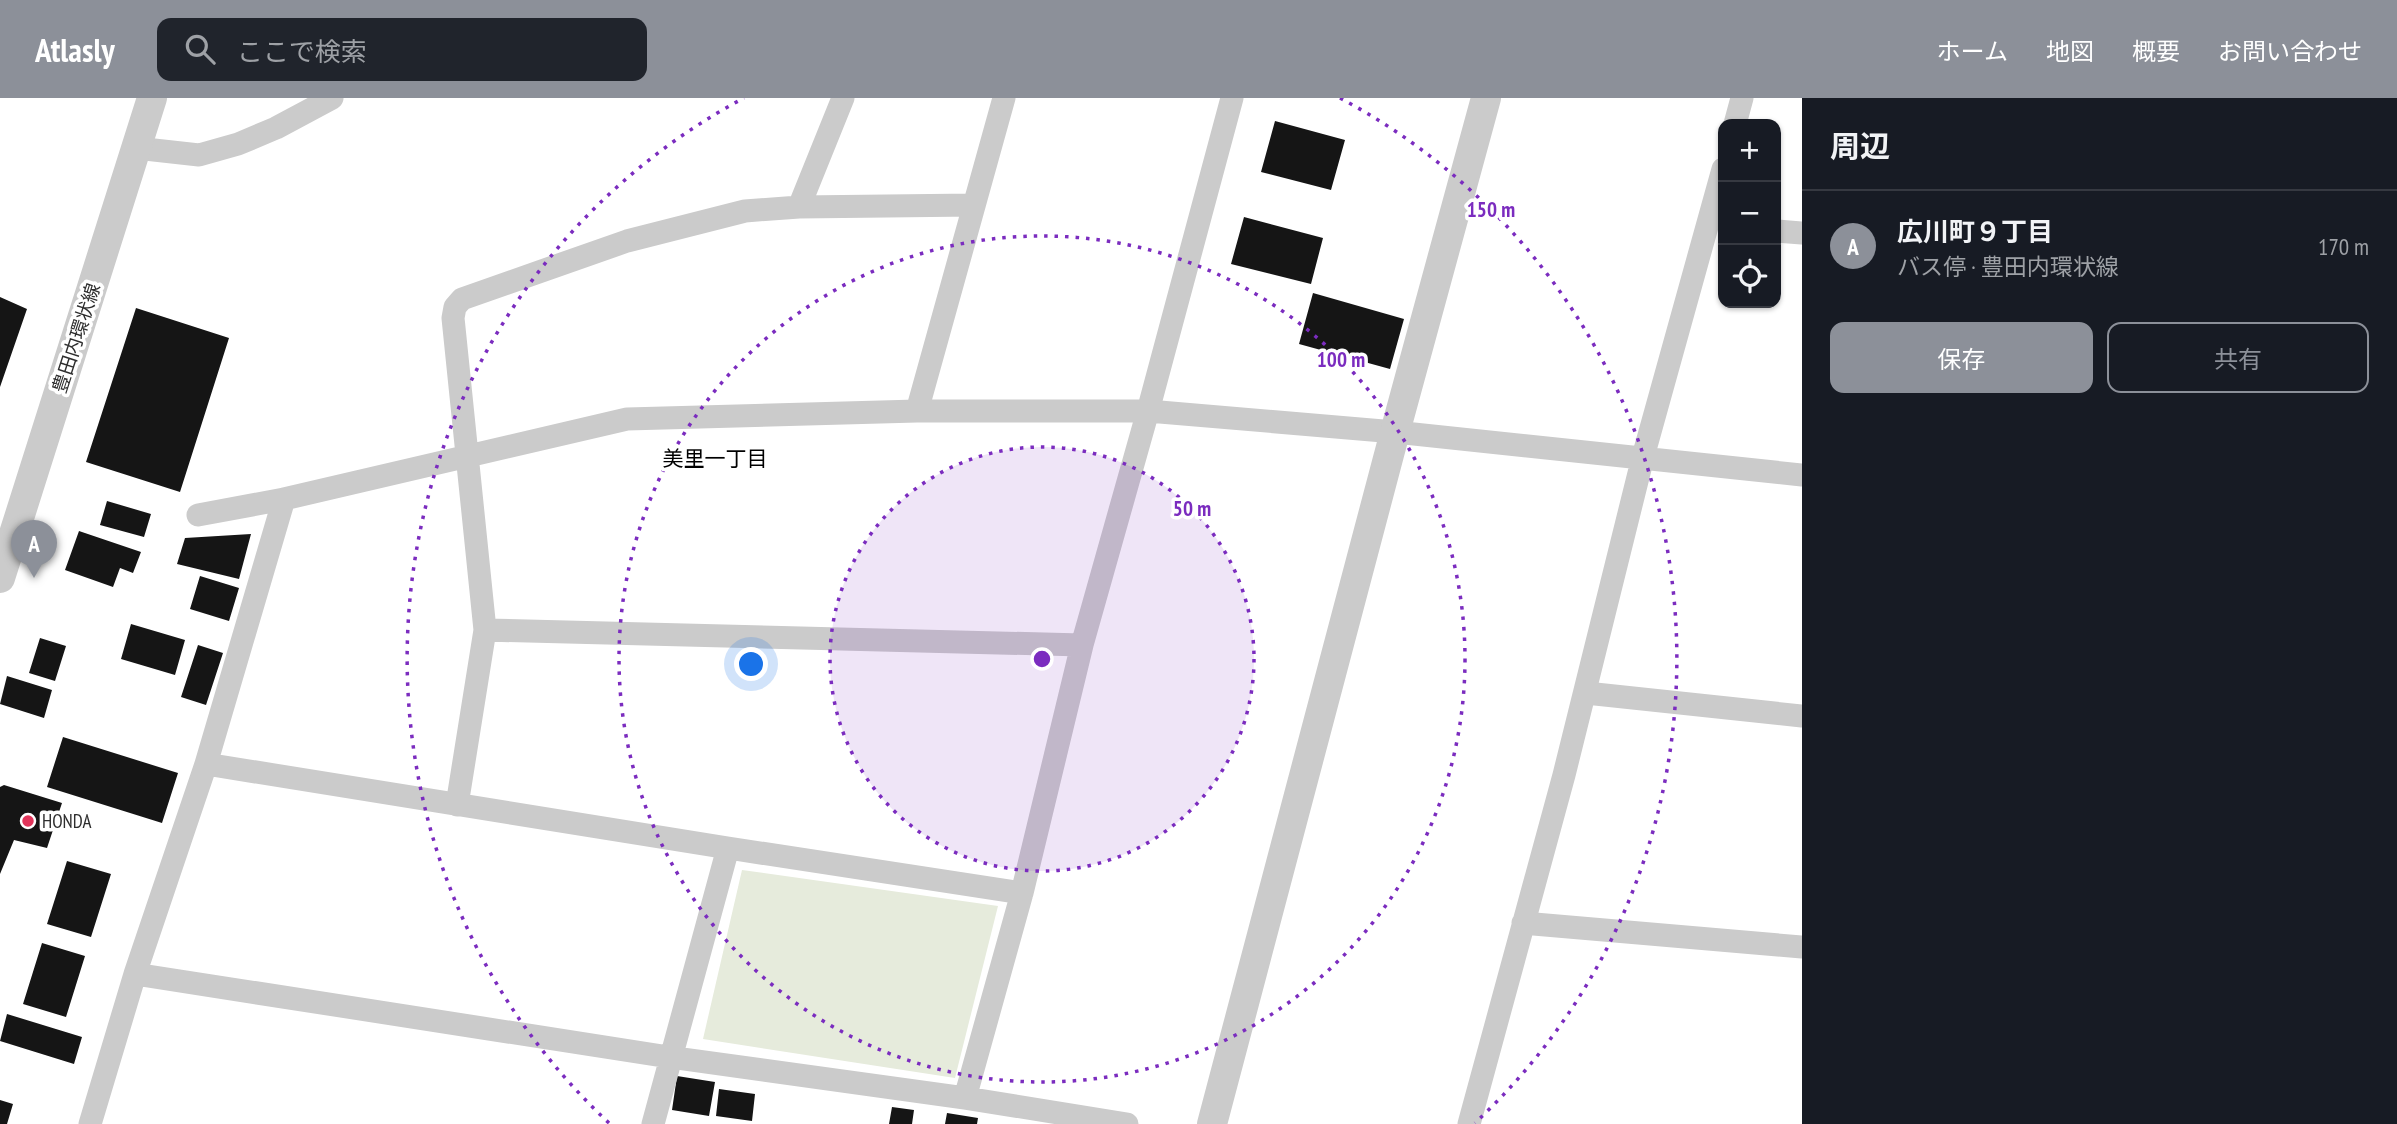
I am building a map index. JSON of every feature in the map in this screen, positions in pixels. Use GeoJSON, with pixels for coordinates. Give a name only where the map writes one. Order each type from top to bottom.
{"type":"FeatureCollection","features":[{"type":"Feature","properties":{"kind":"street","name":"豊田内環状線"},"geometry":{"type":"LineString","coordinates":[[0,578],[152,98]]}},
{"type":"Feature","properties":{"kind":"street"},"geometry":{"type":"LineString","coordinates":[[136,148],[199,155],[238,144],[276,128],[332,98]]}},
{"type":"Feature","properties":{"kind":"street"},"geometry":{"type":"LineString","coordinates":[[799,207],[843,98]]}},
{"type":"Feature","properties":{"kind":"street"},"geometry":{"type":"LineString","coordinates":[[917,411],[1004,98]]}},
{"type":"Feature","properties":{"kind":"street"},"geometry":{"type":"LineString","coordinates":[[965,1098],[1022,893],[1082,645],[1232,98]]}},
{"type":"Feature","properties":{"kind":"street"},"geometry":{"type":"LineString","coordinates":[[1212,1124],[1486,98]]}},
{"type":"Feature","properties":{"kind":"street"},"geometry":{"type":"LineString","coordinates":[[1736,119],[1742,98]]}},
{"type":"Feature","properties":{"kind":"street"},"geometry":{"type":"LineString","coordinates":[[1469,1124],[1586,693],[1643,457],[1716,227],[1721,182]]}},
{"type":"Feature","properties":{"kind":"street"},"geometry":{"type":"LineString","coordinates":[[457,805],[485,630],[453,318],[455,307],[462,299],[627,241],[744,211],[799,207],[974,205]]}},
{"type":"Feature","properties":{"kind":"street"},"geometry":{"type":"LineString","coordinates":[[1781,231],[1802,233]]}},
{"type":"Feature","properties":{"kind":"street"},"geometry":{"type":"LineString","coordinates":[[198,515],[284,499],[627,419],[917,411],[1148,411],[1395,432],[1802,475]]}},
{"type":"Feature","properties":{"kind":"street"},"geometry":{"type":"LineString","coordinates":[[90,1124],[135,974],[206,764],[284,499]]}},
{"type":"Feature","properties":{"kind":"street"},"geometry":{"type":"LineString","coordinates":[[485,630],[1082,645]]}},
{"type":"Feature","properties":{"kind":"street"},"geometry":{"type":"LineString","coordinates":[[1586,693],[1802,716]]}},
{"type":"Feature","properties":{"kind":"street"},"geometry":{"type":"LineString","coordinates":[[206,764],[1022,893]]}},
{"type":"Feature","properties":{"kind":"street"},"geometry":{"type":"LineString","coordinates":[[653,1124],[669,1057],[728,848]]}},
{"type":"Feature","properties":{"kind":"street"},"geometry":{"type":"LineString","coordinates":[[1523,923],[1802,947]]}},
{"type":"Feature","properties":{"kind":"street"},"geometry":{"type":"LineString","coordinates":[[135,974],[669,1057],[965,1098],[1127,1124]]}},
{"type":"Feature","properties":{"kind":"shaded area"},"geometry":{"type":"Polygon","coordinates":[[[742,870],[998,906],[955,1078],[703,1039],[742,870]]]}},
{"type":"Feature","properties":{"kind":"building"},"geometry":{"type":"Polygon","coordinates":[[[1275,121],[1345,140],[1331,190],[1261,172],[1275,121]]]}},
{"type":"Feature","properties":{"kind":"building"},"geometry":{"type":"Polygon","coordinates":[[[1244,217],[1323,238],[1311,284],[1231,264],[1244,217]]]}},
{"type":"Feature","properties":{"kind":"building"},"geometry":{"type":"Polygon","coordinates":[[[1313,293],[1404,319],[1390,369],[1299,344],[1313,293]]]}},
{"type":"Feature","properties":{"kind":"building"},"geometry":{"type":"Polygon","coordinates":[[[0,297],[27,309],[0,387],[0,297]]]}},
{"type":"Feature","properties":{"kind":"building"},"geometry":{"type":"Polygon","coordinates":[[[136,308],[229,338],[180,492],[86,462],[136,308]]]}},
{"type":"Feature","properties":{"kind":"building"},"geometry":{"type":"Polygon","coordinates":[[[107,501],[151,514],[144,537],[100,525],[107,501]]]}},
{"type":"Feature","properties":{"kind":"building"},"geometry":{"type":"Polygon","coordinates":[[[79,531],[141,552],[133,573],[120,568],[113,587],[65,570],[79,531]]]}},
{"type":"Feature","properties":{"kind":"building"},"geometry":{"type":"Polygon","coordinates":[[[251,534],[239,579],[177,564],[185,538],[251,534]]]}},
{"type":"Feature","properties":{"kind":"building"},"geometry":{"type":"Polygon","coordinates":[[[200,576],[239,588],[229,621],[190,609],[200,576]]]}},
{"type":"Feature","properties":{"kind":"building"},"geometry":{"type":"Polygon","coordinates":[[[131,624],[185,640],[175,675],[121,659],[131,624]]]}},
{"type":"Feature","properties":{"kind":"building"},"geometry":{"type":"Polygon","coordinates":[[[40,638],[66,646],[55,681],[29,673],[40,638]]]}},
{"type":"Feature","properties":{"kind":"building"},"geometry":{"type":"Polygon","coordinates":[[[198,645],[223,653],[206,705],[181,697],[198,645]]]}},
{"type":"Feature","properties":{"kind":"building"},"geometry":{"type":"Polygon","coordinates":[[[7,676],[52,690],[44,718],[0,704],[7,676]]]}},
{"type":"Feature","properties":{"kind":"building"},"geometry":{"type":"Polygon","coordinates":[[[63,737],[178,773],[162,823],[47,787],[63,737]]]}},
{"type":"Feature","properties":{"kind":"building","name":"HONDA"},"geometry":{"type":"Polygon","coordinates":[[[4,785],[62,803],[47,848],[14,840],[0,874],[0,787],[4,785]]]}},
{"type":"Feature","properties":{"kind":"building"},"geometry":{"type":"Polygon","coordinates":[[[67,861],[111,874],[91,937],[47,924],[67,861]]]}},
{"type":"Feature","properties":{"kind":"building"},"geometry":{"type":"Polygon","coordinates":[[[42,943],[85,956],[66,1017],[23,1004],[42,943]]]}},
{"type":"Feature","properties":{"kind":"building"},"geometry":{"type":"Polygon","coordinates":[[[7,1014],[82,1037],[74,1064],[0,1041],[7,1014]]]}},
{"type":"Feature","properties":{"kind":"building"},"geometry":{"type":"Polygon","coordinates":[[[677,1076],[715,1082],[709,1116],[672,1110],[677,1076]]]}},
{"type":"Feature","properties":{"kind":"building"},"geometry":{"type":"Polygon","coordinates":[[[719,1089],[755,1094],[752,1121],[716,1116],[719,1089]]]}},
{"type":"Feature","properties":{"kind":"building"},"geometry":{"type":"Polygon","coordinates":[[[0,1100],[13,1104],[7,1124],[0,1124],[0,1100]]]}},
{"type":"Feature","properties":{"kind":"building"},"geometry":{"type":"Polygon","coordinates":[[[892,1107],[914,1110],[912,1124],[889,1124],[892,1107]]]}},
{"type":"Feature","properties":{"kind":"building"},"geometry":{"type":"Polygon","coordinates":[[[947,1113],[978,1118],[977,1124],[945,1124],[947,1113]]]}},
{"type":"Feature","properties":{"kind":"place","name":"広川町９丁目"},"geometry":{"type":"Point","coordinates":[34,578]}},
{"type":"Feature","properties":{"kind":"place","name":"HONDA"},"geometry":{"type":"Point","coordinates":[28,821]}},
{"type":"Feature","properties":{"kind":"district","name":"美里一丁目"},"geometry":{"type":"Point","coordinates":[715,459]}}]}
